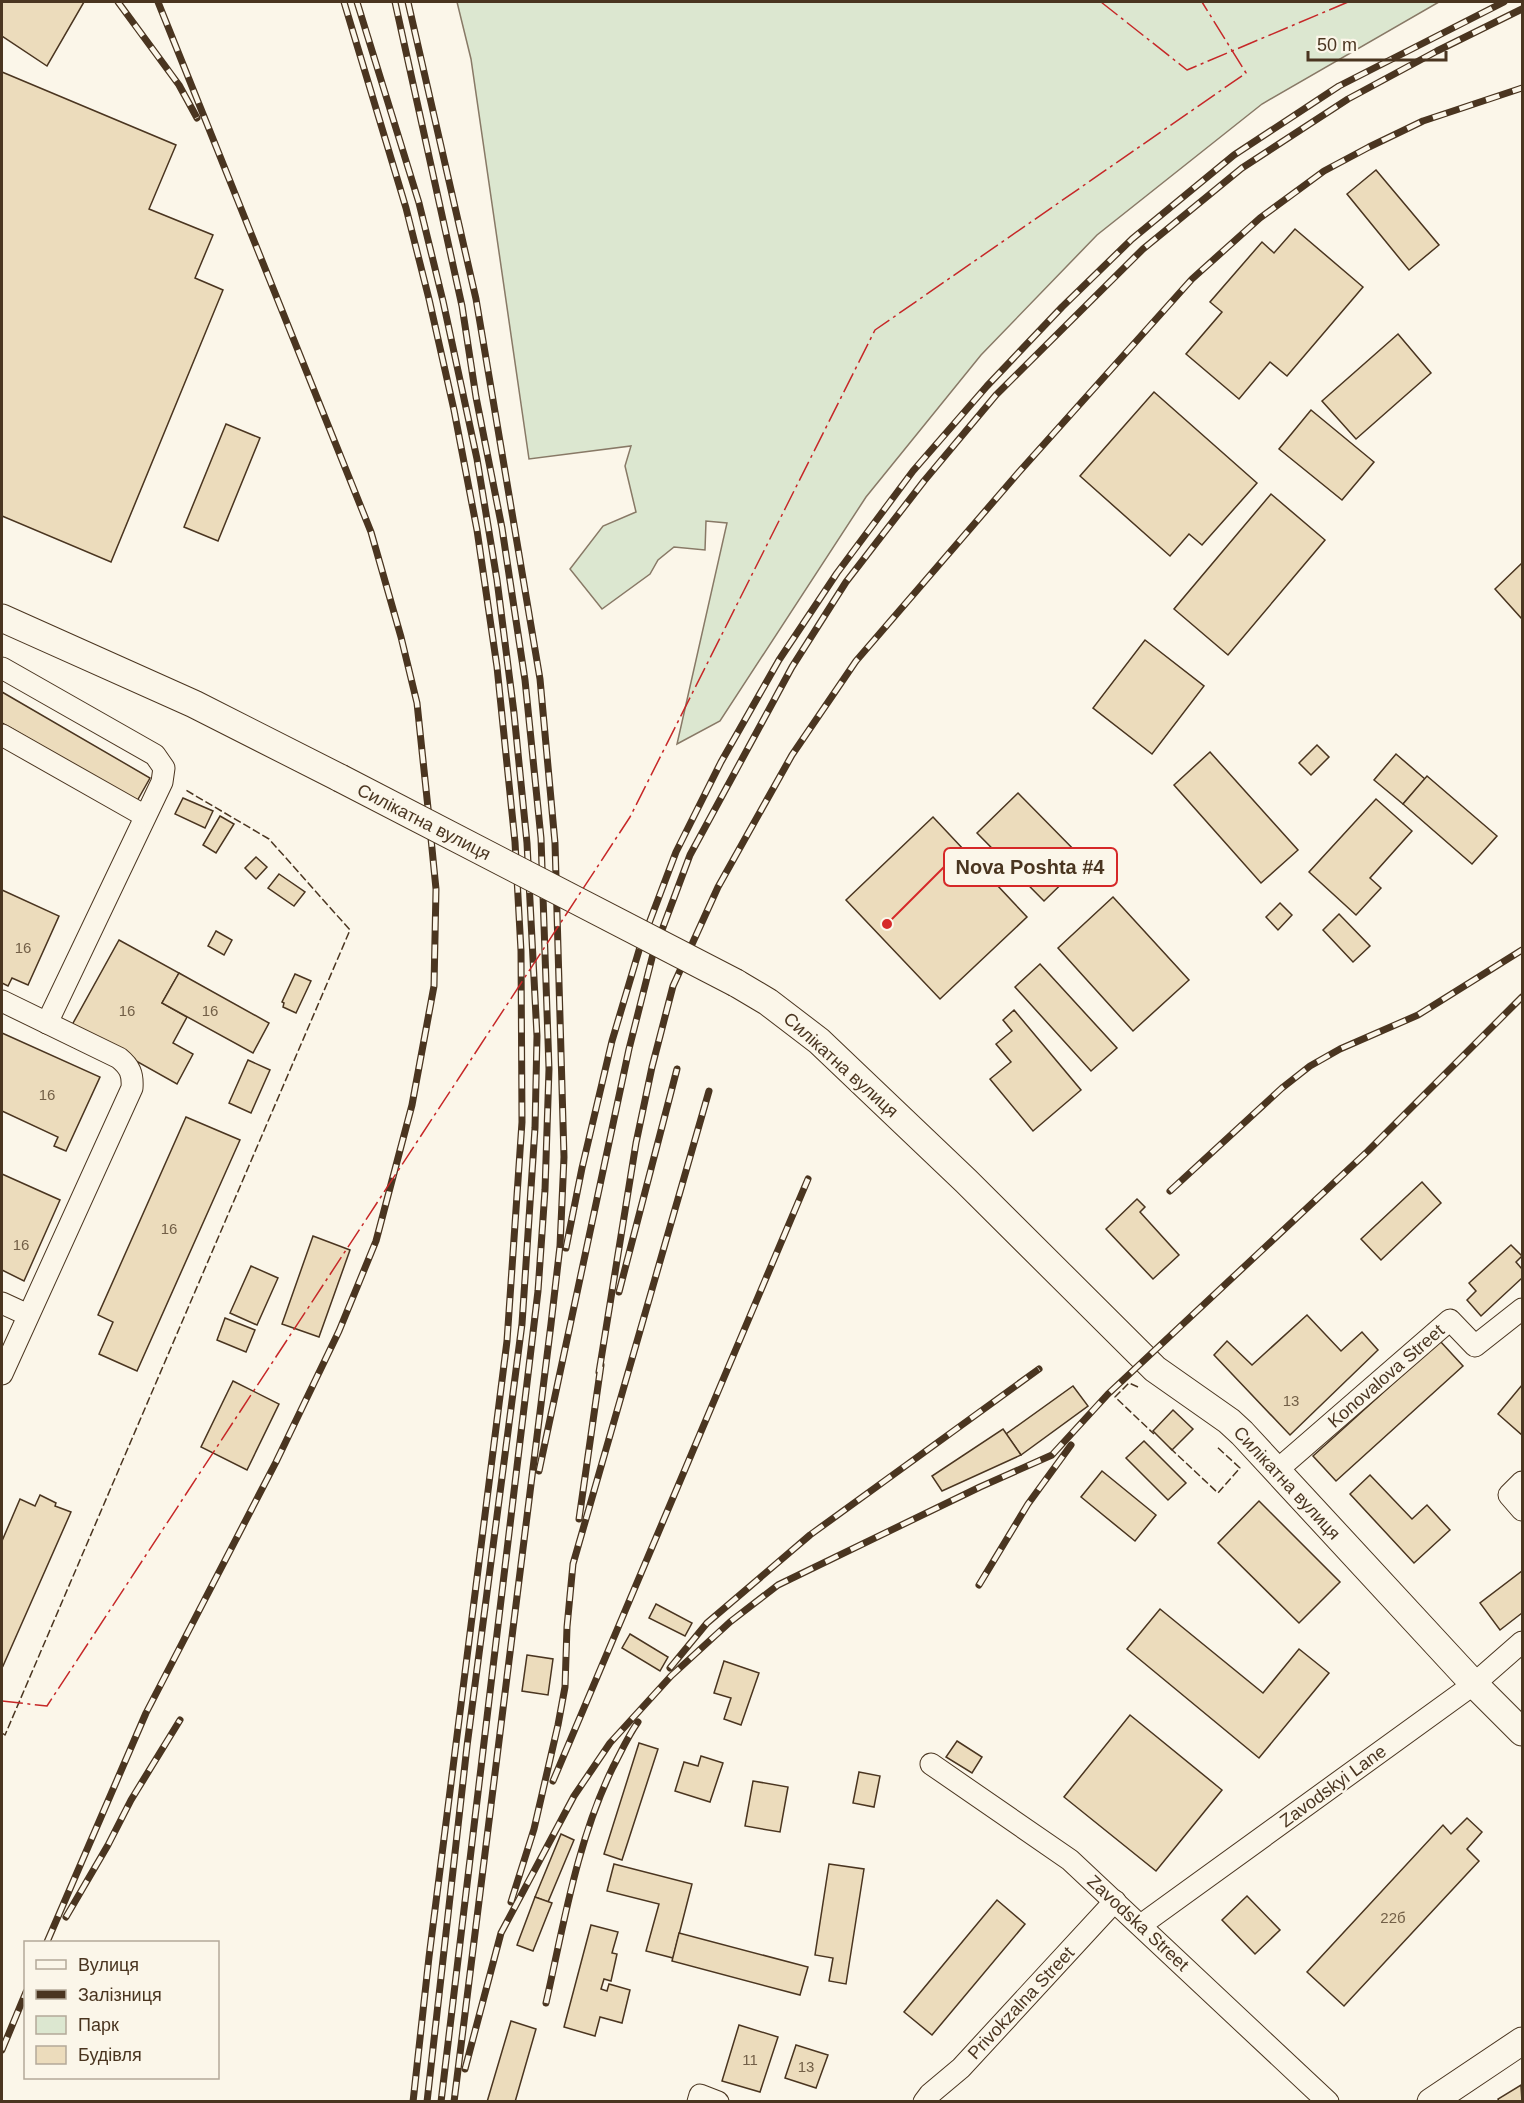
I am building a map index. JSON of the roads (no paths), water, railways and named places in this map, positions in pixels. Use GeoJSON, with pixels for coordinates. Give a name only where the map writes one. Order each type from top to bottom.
{"type":"FeatureCollection","features":[{"type":"Feature","properties":{"kind":"main road","name":"Силікатна вулиця"},"geometry":{"type":"LineString","coordinates":[[2,618],[194,704],[340,778],[736,983],[792,1019],[848,1067],[1135,1350],[1166,1378],[1229,1421],[1474,1684],[1522,1732]]}},
{"type":"Feature","properties":{"kind":"main road"},"geometry":{"type":"LineString","coordinates":[[1431,2102],[1522,2041]]}},
{"type":"Feature","properties":{"kind":"street"},"geometry":{"type":"LineString","coordinates":[[2,668],[155,755],[164,768],[162,782],[47,1023]]}},
{"type":"Feature","properties":{"kind":"street"},"geometry":{"type":"LineString","coordinates":[[2,735],[145,816]]}},
{"type":"Feature","properties":{"kind":"street"},"geometry":{"type":"LineString","coordinates":[[2,1001],[119,1058],[127,1065],[133,1076],[132,1088],[2,1374]]}},
{"type":"Feature","properties":{"kind":"street"},"geometry":{"type":"LineString","coordinates":[[2,1303],[28,1315]]}},
{"type":"Feature","properties":{"kind":"street","name":"Konovalova Street"},"geometry":{"type":"LineString","coordinates":[[1276,1471],[1450,1320],[1475,1346],[1522,1309]]}},
{"type":"Feature","properties":{"kind":"street"},"geometry":{"type":"LineString","coordinates":[[1522,1482],[1509,1495],[1522,1510]]}},
{"type":"Feature","properties":{"kind":"street","name":"Zavodskyi Lane"},"geometry":{"type":"LineString","coordinates":[[1141,1925],[1474,1684],[1522,1642]]}},
{"type":"Feature","properties":{"kind":"street","name":"Zavodska Street"},"geometry":{"type":"LineString","coordinates":[[931,1764],[1070,1860],[1328,2102]]}},
{"type":"Feature","properties":{"kind":"street","name":"Privokzalna Street"},"geometry":{"type":"LineString","coordinates":[[924,2102],[930,2094],[961,2068],[1115,1901]]}},
{"type":"Feature","properties":{"kind":"street"},"geometry":{"type":"LineString","coordinates":[[698,2102],[700,2095],[718,2102]]}},
{"type":"Feature","properties":{"kind":"railway"},"geometry":{"type":"LineString","coordinates":[[118,2],[179,85],[197,118]]}},
{"type":"Feature","properties":{"kind":"railway"},"geometry":{"type":"LineString","coordinates":[[47,1941],[146,1713],[276,1462],[339,1331],[376,1241],[412,1105],[434,986],[436,889],[417,703],[401,637],[371,532],[158,2]]}},
{"type":"Feature","properties":{"kind":"railway"},"geometry":{"type":"LineString","coordinates":[[344,2],[406,208],[429,299],[454,410],[477,530],[497,667],[515,842],[521,951],[522,1122],[507,1341],[429,1957],[413,2102]]}},
{"type":"Feature","properties":{"kind":"railway"},"geometry":{"type":"LineString","coordinates":[[357,2],[419,203],[477,459],[497,580],[514,713],[527,843],[537,1036],[535,1128],[522,1324],[467,1746],[427,2102]]}},
{"type":"Feature","properties":{"kind":"railway"},"geometry":{"type":"LineString","coordinates":[[395,2],[462,306],[476,397],[502,528],[525,680],[541,838],[549,1069],[545,1190],[538,1291],[441,2102]]}},
{"type":"Feature","properties":{"kind":"railway"},"geometry":{"type":"LineString","coordinates":[[408,2],[476,299],[540,679],[555,843],[564,1157],[560,1246],[551,1324],[454,2102]]}},
{"type":"Feature","properties":{"kind":"railway"},"geometry":{"type":"LineString","coordinates":[[566,1248],[612,1041],[640,947],[676,852],[721,762],[779,660],[837,573],[913,471],[987,386],[1062,307],[1132,239],[1234,155],[1339,86],[1504,2]]}},
{"type":"Feature","properties":{"kind":"railway"},"geometry":{"type":"LineString","coordinates":[[539,1471],[629,1049],[653,954],[690,855],[792,667],[846,582],[924,481],[996,395],[1143,249],[1242,168],[1348,99],[1522,9]]}},
{"type":"Feature","properties":{"kind":"railway"},"geometry":{"type":"LineString","coordinates":[[599,1372],[636,1143],[652,1067],[673,986],[718,887],[792,755],[856,661],[1019,472],[1192,279],[1260,218],[1324,171],[1369,147],[1423,121],[1522,88]]}},
{"type":"Feature","properties":{"kind":"railway"},"geometry":{"type":"LineString","coordinates":[[1170,1191],[1282,1088],[1310,1066],[1340,1049],[1418,1015],[1522,950]]}},
{"type":"Feature","properties":{"kind":"railway"},"geometry":{"type":"LineString","coordinates":[[465,2069],[501,1933],[574,1796],[610,1743],[671,1676],[730,1622],[778,1585],[980,1487],[1052,1455],[1108,1394],[1368,1151],[1522,997]]}},
{"type":"Feature","properties":{"kind":"railway"},"geometry":{"type":"LineString","coordinates":[[619,1292],[677,1069]]}},
{"type":"Feature","properties":{"kind":"railway"},"geometry":{"type":"LineString","coordinates":[[511,1902],[534,1829],[565,1687],[567,1627],[573,1564],[709,1091]]}},
{"type":"Feature","properties":{"kind":"railway"},"geometry":{"type":"LineString","coordinates":[[553,1781],[808,1179]]}},
{"type":"Feature","properties":{"kind":"railway"},"geometry":{"type":"LineString","coordinates":[[579,1519],[601,1365]]}},
{"type":"Feature","properties":{"kind":"railway"},"geometry":{"type":"LineString","coordinates":[[670,1668],[707,1623],[810,1535],[1039,1369]]}},
{"type":"Feature","properties":{"kind":"railway"},"geometry":{"type":"LineString","coordinates":[[979,1585],[1028,1504],[1071,1445]]}},
{"type":"Feature","properties":{"kind":"railway"},"geometry":{"type":"LineString","coordinates":[[66,1917],[131,1800],[180,1720]]}},
{"type":"Feature","properties":{"kind":"railway"},"geometry":{"type":"LineString","coordinates":[[546,2003],[573,1883],[590,1824],[613,1767],[638,1722]]}},
{"type":"Feature","properties":{"kind":"railway"},"geometry":{"type":"LineString","coordinates":[[2,2050],[24,1997]]}},
{"type":"Feature","properties":{"kind":"place","name":"Nova Poshta #4"},"geometry":{"type":"Point","coordinates":[887,924]}}]}
